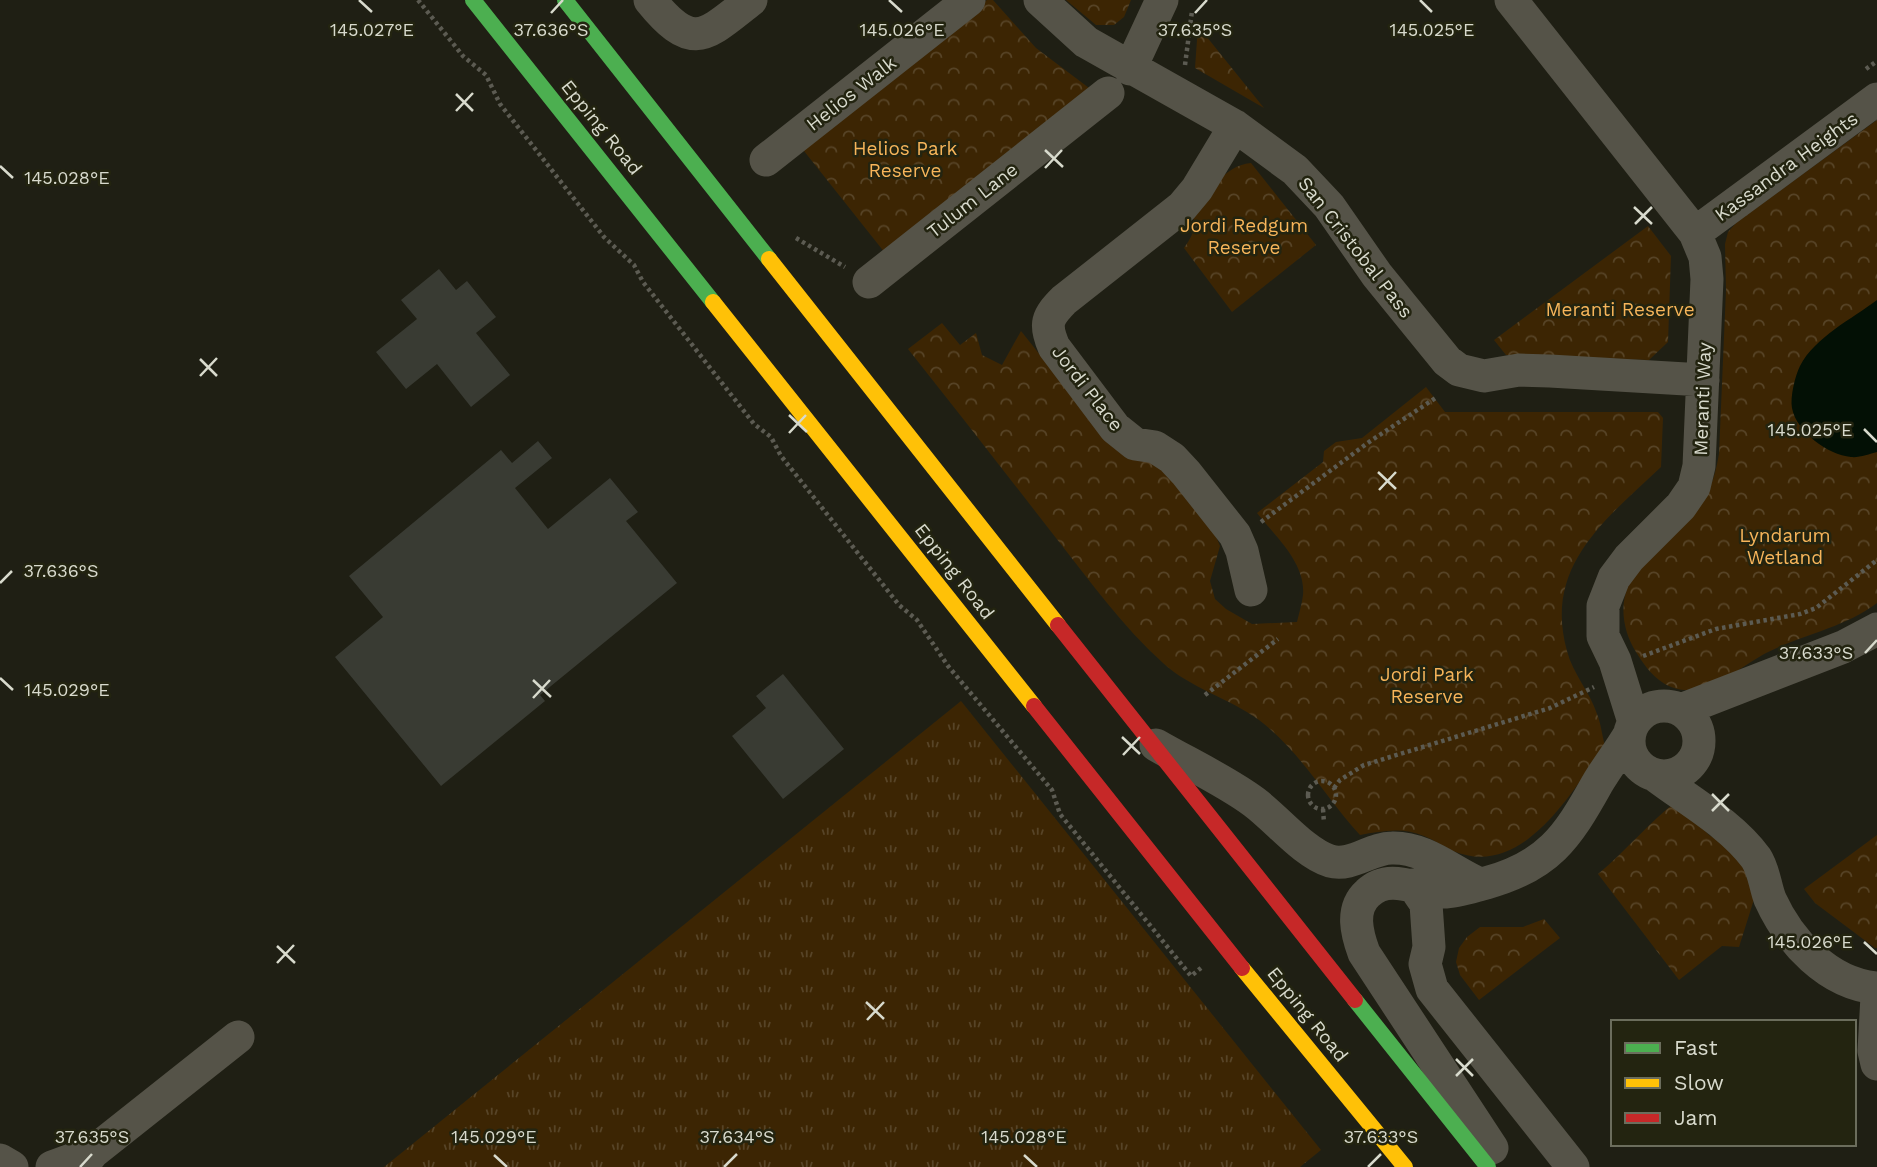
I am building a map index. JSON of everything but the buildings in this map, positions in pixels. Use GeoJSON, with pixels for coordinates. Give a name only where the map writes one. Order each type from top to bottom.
{"type":"FeatureCollection","features":[{"type":"Feature","properties":{"kind":"main road","name":"Epping Road"},"geometry":{"type":"LineString","coordinates":[[473,0],[1405,1167]]}},
{"type":"Feature","properties":{"kind":"main road"},"geometry":{"type":"LineString","coordinates":[[565,0],[1154,744],[1278,905],[1489,1167]]}},
{"type":"Feature","properties":{"kind":"street"},"geometry":{"type":"LineString","coordinates":[[650,0],[672,24],[687,34],[698,35],[707,32],[751,0]]}},
{"type":"Feature","properties":{"kind":"street","name":"Helios Walk"},"geometry":{"type":"LineString","coordinates":[[766,160],[970,0]]}},
{"type":"Feature","properties":{"kind":"street","name":"San Cristobal Pass"},"geometry":{"type":"LineString","coordinates":[[1040,0],[1086,42],[1119,81],[1235,126],[1295,170],[1314,187],[1377,275],[1447,361],[1459,370],[1485,376],[1519,370],[1703,380]]}},
{"type":"Feature","properties":{"kind":"street"},"geometry":{"type":"LineString","coordinates":[[1119,81],[1162,0]]}},
{"type":"Feature","properties":{"kind":"street","name":"Meranti Way"},"geometry":{"type":"LineString","coordinates":[[1511,0],[1695,233],[1705,257],[1707,279],[1699,466],[1694,487],[1681,506],[1629,558],[1614,578],[1603,606],[1603,636],[1615,661],[1632,729]]}},
{"type":"Feature","properties":{"kind":"street","name":"Tulum Lane"},"geometry":{"type":"LineString","coordinates":[[869,282],[1119,81]]}},
{"type":"Feature","properties":{"kind":"street","name":"Kassandra Heights"},"geometry":{"type":"LineString","coordinates":[[1695,233],[1877,99]]}},
{"type":"Feature","properties":{"kind":"street","name":"Jordi Place"},"geometry":{"type":"LineString","coordinates":[[1235,126],[1197,189],[1182,207],[1064,300],[1052,312],[1048,322],[1054,347],[1115,428],[1135,444],[1155,447],[1172,458],[1236,535],[1251,590]]}},
{"type":"Feature","properties":{"kind":"street"},"geometry":{"type":"LineString","coordinates":[[1504,1167],[1364,953],[1356,931],[1357,912],[1366,894],[1384,883],[1413,885],[1445,892],[1514,875],[1544,858],[1567,833],[1586,807],[1632,729],[1649,709],[1675,708],[1755,682],[1779,670],[1843,647],[1877,629]]}},
{"type":"Feature","properties":{"kind":"street","name":"Meranti Way"},"geometry":{"type":"LineString","coordinates":[[1615,661],[1660,701],[1675,708]]}},
{"type":"Feature","properties":{"kind":"street"},"geometry":{"type":"LineString","coordinates":[[1586,807],[1606,790],[1652,774],[1667,776],[1686,768],[1709,726],[1755,682]]}},
{"type":"Feature","properties":{"kind":"street"},"geometry":{"type":"LineString","coordinates":[[1675,708],[1695,723],[1699,776],[1710,806],[1726,828]]}},
{"type":"Feature","properties":{"kind":"street"},"geometry":{"type":"LineString","coordinates":[[1632,729],[1629,746],[1632,757],[1726,828],[1757,859],[1777,914],[1805,950],[1842,979],[1864,987],[1877,988]]}},
{"type":"Feature","properties":{"kind":"street"},"geometry":{"type":"LineString","coordinates":[[1154,744],[1252,800],[1313,852],[1331,861],[1349,862],[1389,847],[1410,848],[1480,884]]}},
{"type":"Feature","properties":{"kind":"street"},"geometry":{"type":"LineString","coordinates":[[1429,947],[1457,906],[1480,884]]}},
{"type":"Feature","properties":{"kind":"street"},"geometry":{"type":"LineString","coordinates":[[1413,885],[1426,904],[1429,947],[1425,964],[1432,989],[1573,1167]]}},
{"type":"Feature","properties":{"kind":"street"},"geometry":{"type":"LineString","coordinates":[[1877,996],[1874,1051],[1877,1064]]}},
{"type":"Feature","properties":{"kind":"street"},"geometry":{"type":"LineString","coordinates":[[52,1167],[87,1159],[238,1037]]}},
{"type":"Feature","properties":{"kind":"street"},"geometry":{"type":"LineString","coordinates":[[0,1160],[12,1167]]}},
{"type":"Feature","properties":{"kind":"path"},"geometry":{"type":"LineString","coordinates":[[418,0],[463,56],[486,75],[500,104],[588,217],[604,237],[634,265],[643,282],[754,424],[771,437],[781,456],[890,595],[917,620],[948,666],[1052,790],[1060,814],[1191,976],[1227,947]]}},
{"type":"Feature","properties":{"kind":"path"},"geometry":{"type":"LineString","coordinates":[[1260,522],[1369,442],[1437,397]]}},
{"type":"Feature","properties":{"kind":"path"},"geometry":{"type":"LineString","coordinates":[[1205,695],[1278,639]]}},
{"type":"Feature","properties":{"kind":"path"},"geometry":{"type":"LineString","coordinates":[[1318,781],[1327,782],[1334,788],[1335,802],[1332,806],[1323,810],[1311,803],[1309,790],[1318,781]]}},
{"type":"Feature","properties":{"kind":"green space","name":"Helios Park Reserve"},"geometry":{"type":"Polygon","coordinates":[[[987,0],[993,0],[1036,48],[1101,97],[893,263],[800,146],[987,0]]]}},
{"type":"Feature","properties":{"kind":"green space"},"geometry":{"type":"Polygon","coordinates":[[[1066,0],[1131,0],[1124,17],[1114,25],[1096,25],[1066,0]]]}},
{"type":"Feature","properties":{"kind":"green space"},"geometry":{"type":"Polygon","coordinates":[[[1198,26],[1264,108],[1195,68],[1198,26]]]}},
{"type":"Feature","properties":{"kind":"green space","name":"Lyndarum Wetland"},"geometry":{"type":"Polygon","coordinates":[[[1877,120],[1877,603],[1850,619],[1766,653],[1713,685],[1692,690],[1676,689],[1656,677],[1636,652],[1626,629],[1623,612],[1625,594],[1640,568],[1697,510],[1715,472],[1719,454],[1726,290],[1725,244],[1728,232],[1736,223],[1877,120]]]}},
{"type":"Feature","properties":{"kind":"green space","name":"Jordi Redgum Reserve"},"geometry":{"type":"Polygon","coordinates":[[[1251,163],[1316,245],[1232,312],[1184,248],[1193,233],[1193,216],[1211,190],[1232,169],[1251,163]]]}},
{"type":"Feature","properties":{"kind":"green space","name":"Meranti Reserve"},"geometry":{"type":"Polygon","coordinates":[[[1648,226],[1671,256],[1668,342],[1649,360],[1506,355],[1494,340],[1648,226]]]}},
{"type":"Feature","properties":{"kind":"green space","name":"Jordi Park Reserve"},"geometry":{"type":"Polygon","coordinates":[[[942,323],[960,345],[976,333],[982,355],[1002,365],[1021,331],[1103,434],[1169,473],[1213,529],[1220,546],[1210,581],[1215,599],[1226,609],[1252,624],[1297,622],[1303,595],[1303,583],[1295,561],[1257,513],[1323,462],[1324,451],[1336,442],[1362,438],[1426,387],[1445,412],[1658,412],[1663,418],[1661,467],[1620,506],[1584,547],[1572,569],[1564,594],[1562,621],[1567,651],[1594,706],[1605,746],[1577,786],[1542,827],[1523,843],[1502,853],[1478,857],[1453,851],[1408,831],[1360,835],[1300,760],[1274,733],[1247,712],[1174,672],[1148,649],[1107,603],[908,349],[942,323]]]}},
{"type":"Feature","properties":{"kind":"green space"},"geometry":{"type":"Polygon","coordinates":[[[961,701],[1321,1150],[1300,1167],[384,1167],[961,701]]]}},
{"type":"Feature","properties":{"kind":"green space"},"geometry":{"type":"Polygon","coordinates":[[[1677,801],[1709,835],[1736,851],[1756,893],[1739,947],[1722,946],[1679,980],[1598,874],[1677,801]]]}},
{"type":"Feature","properties":{"kind":"green space"},"geometry":{"type":"Polygon","coordinates":[[[1877,835],[1875,948],[1815,903],[1804,889],[1877,835]]]}},
{"type":"Feature","properties":{"kind":"green space"},"geometry":{"type":"Polygon","coordinates":[[[1544,919],[1560,938],[1479,1000],[1460,975],[1456,962],[1459,948],[1467,937],[1480,927],[1523,927],[1544,919]]]}},
{"type":"Feature","properties":{"kind":"shaded area"},"geometry":{"type":"Polygon","coordinates":[[[1877,300],[1877,452],[1851,457],[1823,447],[1806,433],[1792,408],[1793,387],[1800,366],[1815,346],[1877,300]]]}},
{"type":"Feature","properties":{"kind":"traffic: fast"},"geometry":{"type":"LineString","coordinates":[[473,0],[713,302]]}},
{"type":"Feature","properties":{"kind":"traffic: fast"},"geometry":{"type":"LineString","coordinates":[[565,0],[769,259]]}},
{"type":"Feature","properties":{"kind":"traffic: fast"},"geometry":{"type":"LineString","coordinates":[[1355,1000],[1488,1167]]}},
{"type":"Feature","properties":{"kind":"traffic: slow"},"geometry":{"type":"LineString","coordinates":[[769,259],[1058,625]]}},
{"type":"Feature","properties":{"kind":"traffic: slow"},"geometry":{"type":"LineString","coordinates":[[713,302],[1034,706]]}},
{"type":"Feature","properties":{"kind":"traffic: slow"},"geometry":{"type":"LineString","coordinates":[[1242,968],[1405,1167]]}},
{"type":"Feature","properties":{"kind":"traffic: jam"},"geometry":{"type":"LineString","coordinates":[[1058,625],[1355,1000]]}},
{"type":"Feature","properties":{"kind":"traffic: jam"},"geometry":{"type":"LineString","coordinates":[[1034,706],[1242,968]]}}]}
